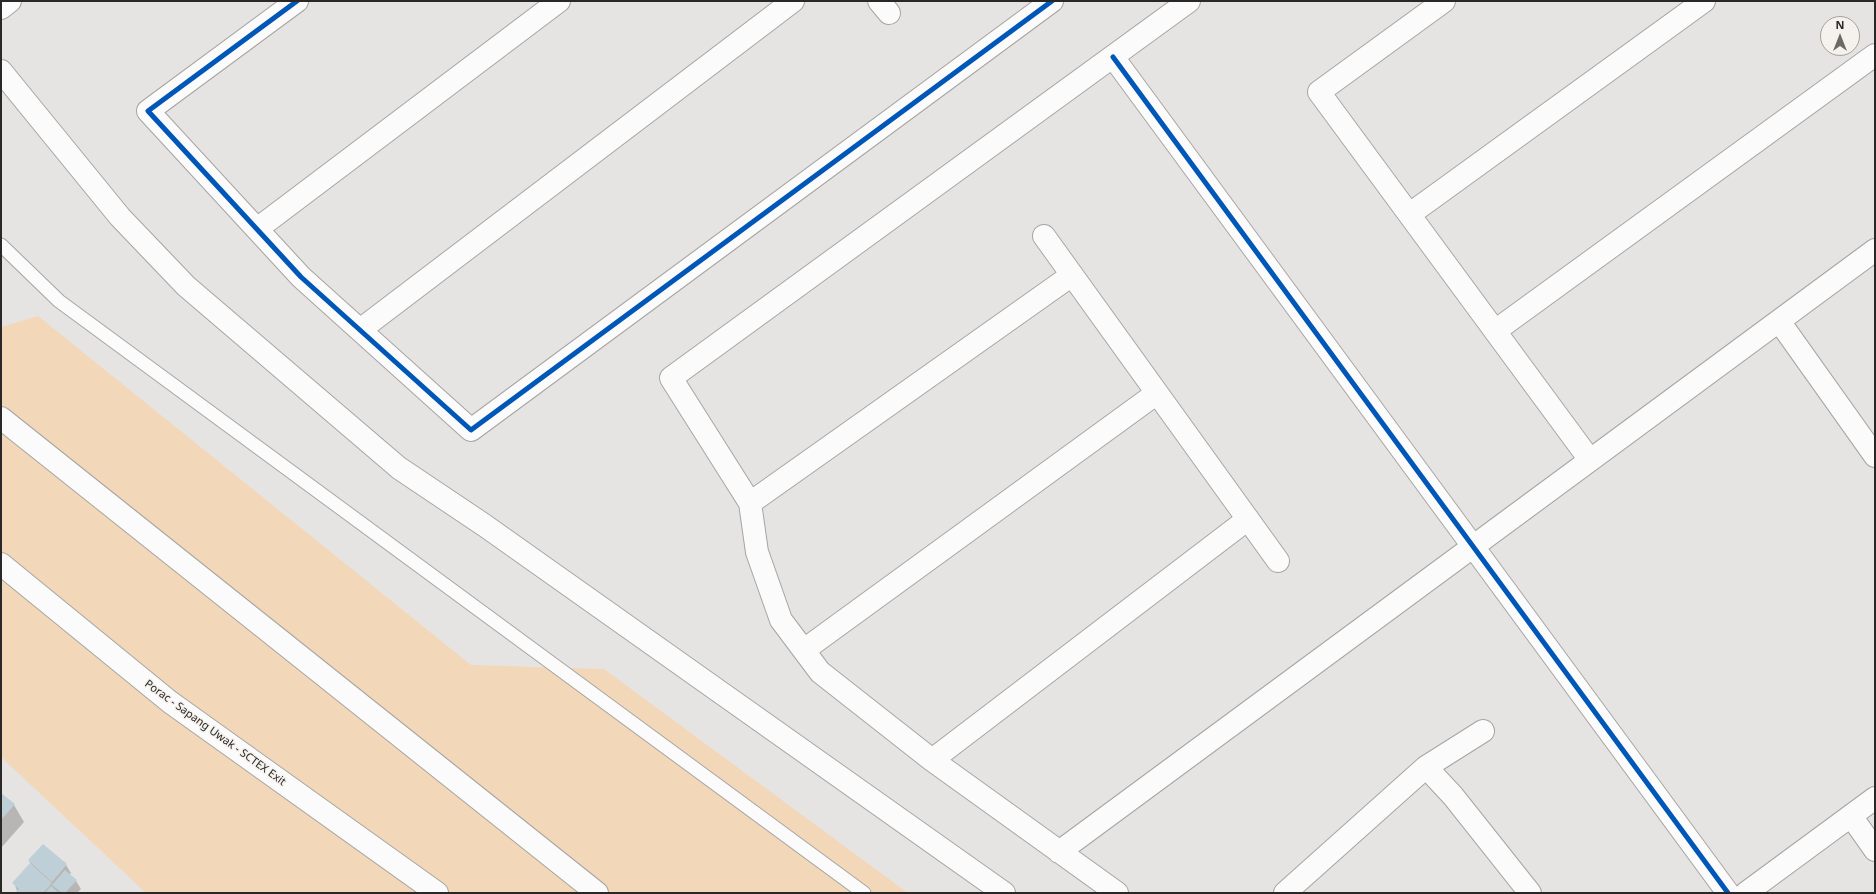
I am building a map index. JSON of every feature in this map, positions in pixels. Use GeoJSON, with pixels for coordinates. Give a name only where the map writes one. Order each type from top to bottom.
{"type":"FeatureCollection","features":[{"type":"Feature","properties":{"kind":"street"},"geometry":{"type":"LineString","coordinates":[[1,8],[10,1]]}},
{"type":"Feature","properties":{"kind":"street"},"geometry":{"type":"LineString","coordinates":[[297,1],[148,111],[301,277],[471,430],[1052,1]]}},
{"type":"Feature","properties":{"kind":"street"},"geometry":{"type":"LineString","coordinates":[[257,229],[559,1]]}},
{"type":"Feature","properties":{"kind":"street"},"geometry":{"type":"LineString","coordinates":[[360,330],[793,1]]}},
{"type":"Feature","properties":{"kind":"street"},"geometry":{"type":"LineString","coordinates":[[1117,893],[932,760],[820,672],[781,620],[757,552],[750,503],[671,378],[1189,1]]}},
{"type":"Feature","properties":{"kind":"street"},"geometry":{"type":"LineString","coordinates":[[1444,1],[1319,92],[1590,460]]}},
{"type":"Feature","properties":{"kind":"street"},"geometry":{"type":"LineString","coordinates":[[1410,214],[1704,1]]}},
{"type":"Feature","properties":{"kind":"street"},"geometry":{"type":"LineString","coordinates":[[1495,331],[1875,55]]}},
{"type":"Feature","properties":{"kind":"street"},"geometry":{"type":"LineString","coordinates":[[1113,57],[1728,893]]}},
{"type":"Feature","properties":{"kind":"street"},"geometry":{"type":"LineString","coordinates":[[1,71],[120,217],[186,286],[399,468],[484,525],[1004,893]]}},
{"type":"Feature","properties":{"kind":"street"},"geometry":{"type":"LineString","coordinates":[[1044,236],[1278,561]]}},
{"type":"Feature","properties":{"kind":"street"},"geometry":{"type":"LineString","coordinates":[[1059,852],[1875,250]]}},
{"type":"Feature","properties":{"kind":"street"},"geometry":{"type":"LineString","coordinates":[[750,503],[1072,275]]}},
{"type":"Feature","properties":{"kind":"street"},"geometry":{"type":"LineString","coordinates":[[1779,321],[1875,456]]}},
{"type":"Feature","properties":{"kind":"street"},"geometry":{"type":"LineString","coordinates":[[804,650],[1157,393]]}},
{"type":"Feature","properties":{"kind":"street"},"geometry":{"type":"LineString","coordinates":[[1,418],[598,893]]}},
{"type":"Feature","properties":{"kind":"street"},"geometry":{"type":"LineString","coordinates":[[932,760],[1248,519]]}},
{"type":"Feature","properties":{"kind":"street","name":"Porac - Sapang Uwak - SCTEX Exit"},"geometry":{"type":"LineString","coordinates":[[1,564],[170,702],[436,893]]}},
{"type":"Feature","properties":{"kind":"street"},"geometry":{"type":"LineString","coordinates":[[1285,893],[1426,767],[1483,731]]}},
{"type":"Feature","properties":{"kind":"street"},"geometry":{"type":"LineString","coordinates":[[1426,767],[1453,796],[1524,891]]}},
{"type":"Feature","properties":{"kind":"street"},"geometry":{"type":"LineString","coordinates":[[1746,893],[1875,798]]}},
{"type":"Feature","properties":{"kind":"street"},"geometry":{"type":"LineString","coordinates":[[1851,816],[1875,850]]}},
{"type":"Feature","properties":{"kind":"lane"},"geometry":{"type":"LineString","coordinates":[[1,245],[59,301],[864,893]]}},
{"type":"Feature","properties":{"kind":"shaded area"},"geometry":{"type":"Polygon","coordinates":[[[38,316],[471,665],[604,669],[908,893],[146,893],[1,757],[1,327],[38,316]]]}},
{"type":"Feature","properties":{"kind":"building"},"geometry":{"type":"Polygon","coordinates":[[[1,793],[15,804],[1,820],[1,793]]]}},
{"type":"Feature","properties":{"kind":"building"},"geometry":{"type":"Polygon","coordinates":[[[43,844],[67,864],[52,882],[28,860],[43,844]]]}},
{"type":"Feature","properties":{"kind":"building"},"geometry":{"type":"Polygon","coordinates":[[[30,863],[52,883],[43,893],[18,893],[16,891],[19,889],[12,883],[30,863]]]}},
{"type":"Feature","properties":{"kind":"building"},"geometry":{"type":"Polygon","coordinates":[[[65,870],[77,880],[65,893],[62,893],[52,885],[65,870]]]}},
{"type":"Feature","properties":{"kind":"building"},"geometry":{"type":"Polygon","coordinates":[[[51,886],[59,893],[45,893],[51,886]]]}},
{"type":"Feature","properties":{"kind":"cycle path"},"geometry":{"type":"LineString","coordinates":[[297,1],[148,111],[301,277],[471,430],[1052,1]]}},
{"type":"Feature","properties":{"kind":"cycle path"},"geometry":{"type":"LineString","coordinates":[[1113,57],[1728,893]]}}]}
